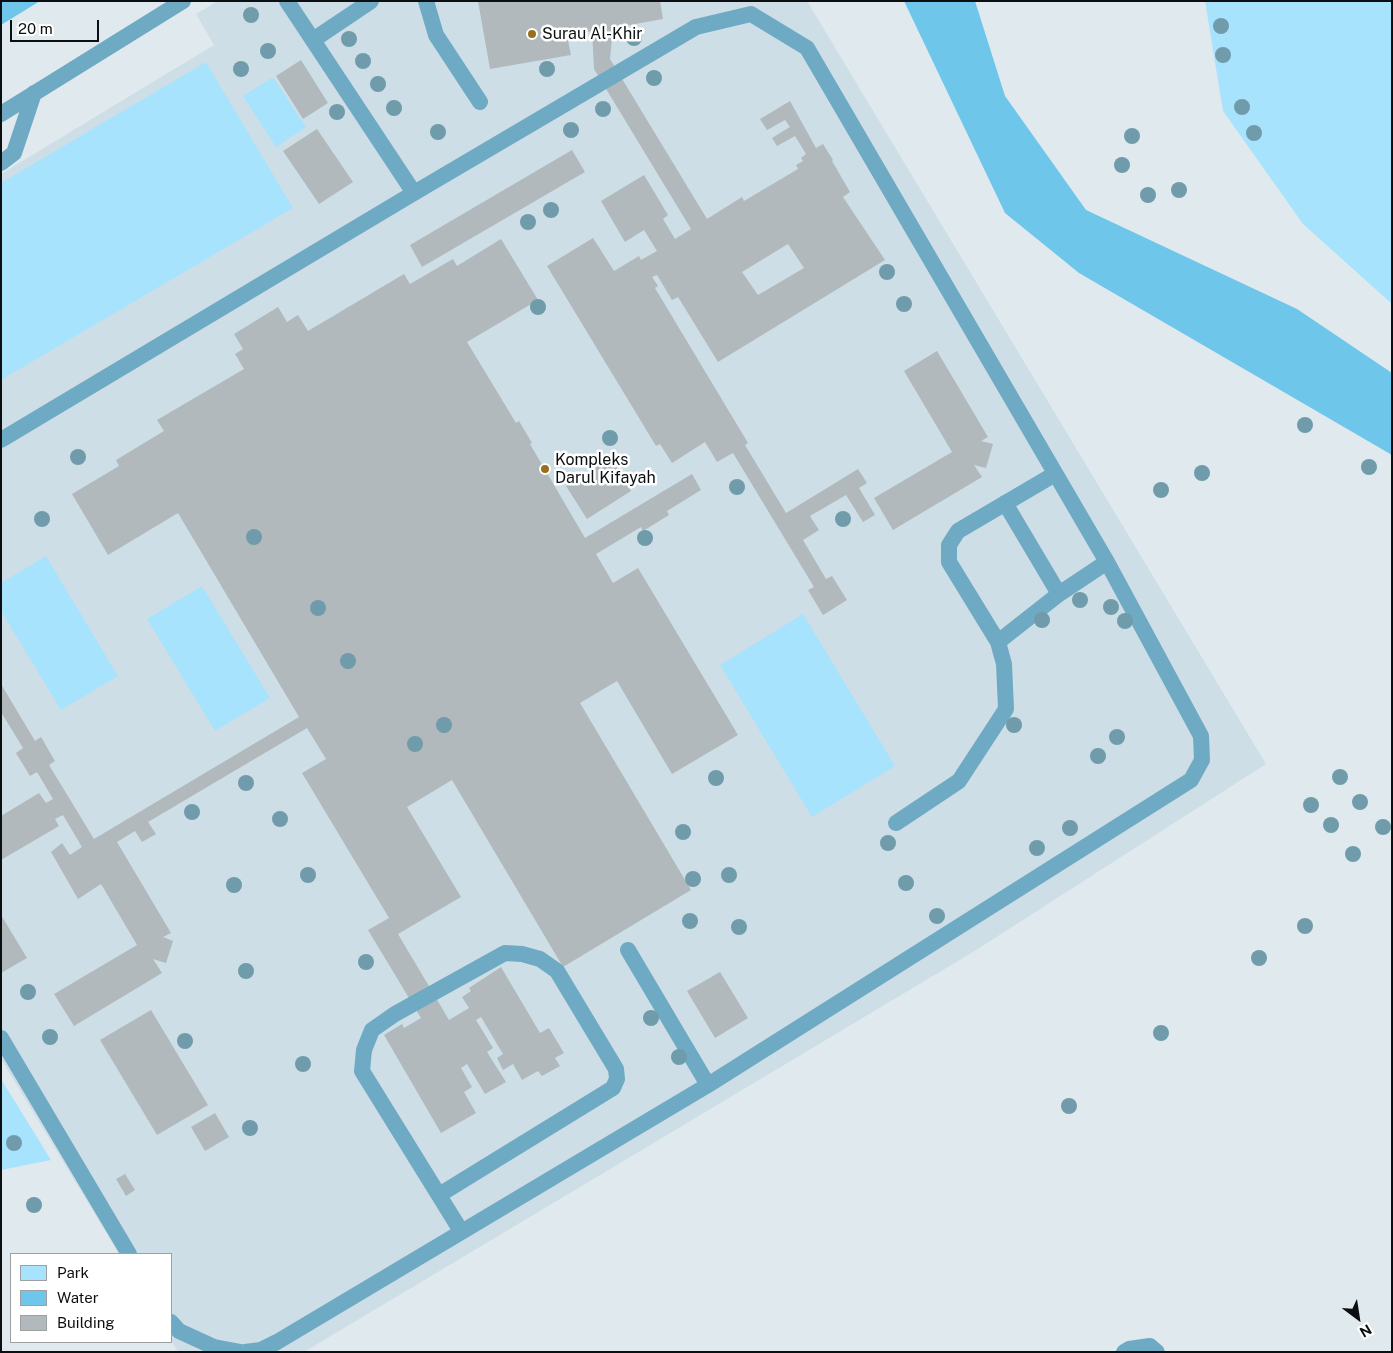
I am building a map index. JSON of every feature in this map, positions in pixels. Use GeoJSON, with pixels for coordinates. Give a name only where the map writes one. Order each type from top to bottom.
{"type":"FeatureCollection","features":[{"type":"Feature","properties":{"kind":"lane"},"geometry":{"type":"LineString","coordinates":[[1,114],[183,1]]}},
{"type":"Feature","properties":{"kind":"lane"},"geometry":{"type":"LineString","coordinates":[[287,1],[414,193]]}},
{"type":"Feature","properties":{"kind":"lane"},"geometry":{"type":"LineString","coordinates":[[313,40],[371,1]]}},
{"type":"Feature","properties":{"kind":"lane"},"geometry":{"type":"LineString","coordinates":[[426,1],[436,35],[480,102]]}},
{"type":"Feature","properties":{"kind":"lane"},"geometry":{"type":"LineString","coordinates":[[1,440],[696,27],[751,14],[807,48],[1107,562],[1201,736],[1202,760],[1191,780],[708,1085],[277,1342],[261,1350],[245,1352]]}},
{"type":"Feature","properties":{"kind":"lane"},"geometry":{"type":"LineString","coordinates":[[1,164],[14,153],[34,93]]}},
{"type":"Feature","properties":{"kind":"lane"},"geometry":{"type":"LineString","coordinates":[[896,823],[958,781],[1006,709],[1004,664],[998,642],[949,562],[949,544],[958,531],[1055,474]]}},
{"type":"Feature","properties":{"kind":"lane"},"geometry":{"type":"LineString","coordinates":[[1006,503],[1059,594]]}},
{"type":"Feature","properties":{"kind":"lane"},"geometry":{"type":"LineString","coordinates":[[998,642],[1059,594],[1107,562]]}},
{"type":"Feature","properties":{"kind":"lane"},"geometry":{"type":"LineString","coordinates":[[628,950],[708,1085]]}},
{"type":"Feature","properties":{"kind":"lane"},"geometry":{"type":"LineString","coordinates":[[439,1195],[613,1088],[617,1079],[616,1069],[557,971],[540,959],[522,954],[505,953],[395,1014],[372,1030],[366,1043],[362,1071],[461,1231]]}},
{"type":"Feature","properties":{"kind":"lane"},"geometry":{"type":"LineString","coordinates":[[1,1038],[128,1253]]}},
{"type":"Feature","properties":{"kind":"lane"},"geometry":{"type":"LineString","coordinates":[[172,1323],[179,1331],[214,1347],[241,1352]]}},
{"type":"Feature","properties":{"kind":"lane"},"geometry":{"type":"LineString","coordinates":[[1124,1352],[1129,1349],[1154,1349]]}},
{"type":"Feature","properties":{"kind":"shaded area","name":"Kompleks Darul Kifayah"},"geometry":{"type":"Polygon","coordinates":[[[218,1],[807,1],[1266,764],[973,952],[304,1352],[178,1352],[172,1342],[172,1253],[118,1253],[1,1059],[1,174],[214,45],[196,14],[218,1]]]}},
{"type":"Feature","properties":{"kind":"green space"},"geometry":{"type":"Polygon","coordinates":[[[1205,1],[1392,1],[1392,304],[1303,224],[1223,111],[1205,1]]]}},
{"type":"Feature","properties":{"kind":"green space"},"geometry":{"type":"Polygon","coordinates":[[[206,62],[293,208],[1,380],[1,183],[206,62]]]}},
{"type":"Feature","properties":{"kind":"green space"},"geometry":{"type":"Polygon","coordinates":[[[273,77],[306,127],[276,147],[243,96],[273,77]]]}},
{"type":"Feature","properties":{"kind":"green space"},"geometry":{"type":"Polygon","coordinates":[[[46,556],[118,676],[61,710],[1,611],[1,583],[46,556]]]}},
{"type":"Feature","properties":{"kind":"green space"},"geometry":{"type":"Polygon","coordinates":[[[202,586],[270,698],[215,731],[147,619],[202,586]]]}},
{"type":"Feature","properties":{"kind":"green space"},"geometry":{"type":"Polygon","coordinates":[[[803,614],[895,766],[812,817],[720,665],[803,614]]]}},
{"type":"Feature","properties":{"kind":"green space"},"geometry":{"type":"Polygon","coordinates":[[[1,1079],[51,1160],[1,1170],[1,1079]]]}},
{"type":"Feature","properties":{"kind":"water"},"geometry":{"type":"Polygon","coordinates":[[[1,1],[40,1],[1,25],[1,1]]]}},
{"type":"Feature","properties":{"kind":"water"},"geometry":{"type":"Polygon","coordinates":[[[904,1],[975,1],[1005,96],[1086,210],[1297,309],[1392,373],[1392,455],[1079,273],[1005,213],[904,1]]]}},
{"type":"Feature","properties":{"kind":"building"},"geometry":{"type":"Polygon","coordinates":[[[478,1],[660,1],[663,19],[613,28],[610,59],[707,219],[742,197],[744,201],[798,169],[796,165],[803,161],[801,158],[806,154],[795,136],[777,146],[772,138],[790,127],[785,120],[767,130],[760,119],[790,101],[816,148],[823,144],[850,192],[843,197],[885,260],[718,362],[678,297],[672,300],[657,275],[652,277],[658,286],[655,288],[748,443],[745,445],[786,513],[858,469],[867,483],[859,488],[875,515],[863,522],[846,495],[810,516],[819,530],[803,540],[826,579],[832,576],[847,600],[823,615],[808,590],[814,587],[733,453],[717,462],[705,442],[672,463],[660,444],[656,446],[547,266],[593,238],[614,271],[639,256],[641,260],[657,251],[644,230],[625,242],[601,201],[644,175],[668,215],[663,219],[675,239],[691,229],[594,69],[592,31],[567,36],[571,55],[490,69],[478,1]],[[788,244],[742,272],[758,295],[804,268],[788,244]]]}},
{"type":"Feature","properties":{"kind":"building"},"geometry":{"type":"Polygon","coordinates":[[[301,60],[328,103],[303,119],[276,76],[301,60]]]}},
{"type":"Feature","properties":{"kind":"building"},"geometry":{"type":"Polygon","coordinates":[[[317,129],[353,182],[319,204],[283,151],[317,129]]]}},
{"type":"Feature","properties":{"kind":"building"},"geometry":{"type":"Polygon","coordinates":[[[572,150],[585,172],[422,267],[410,245],[572,150]]]}},
{"type":"Feature","properties":{"kind":"building"},"geometry":{"type":"Polygon","coordinates":[[[501,239],[538,300],[467,342],[516,423],[519,421],[532,443],[530,444],[585,538],[692,474],[701,490],[667,511],[669,515],[643,531],[641,527],[596,554],[613,583],[638,568],[738,735],[672,774],[617,681],[580,703],[691,890],[563,967],[452,780],[407,807],[461,897],[398,934],[449,1020],[469,1008],[462,997],[471,991],[469,988],[501,967],[540,1033],[549,1028],[564,1053],[555,1058],[560,1066],[542,1076],[538,1071],[522,1080],[513,1064],[503,1070],[497,1058],[503,1054],[481,1017],[476,1020],[493,1048],[487,1052],[506,1082],[485,1094],[467,1064],[461,1068],[472,1087],[464,1092],[476,1113],[441,1133],[384,1035],[402,1024],[404,1028],[421,1018],[368,930],[389,918],[302,773],[326,759],[307,728],[148,822],[156,834],[142,842],[135,831],[117,842],[171,933],[163,937],[173,941],[166,963],[153,959],[162,973],[74,1026],[54,994],[137,945],[101,884],[78,899],[51,852],[62,843],[70,855],[82,847],[63,815],[55,819],[59,826],[1,860],[1,816],[39,793],[46,803],[53,799],[37,772],[30,776],[16,753],[23,748],[1,712],[1,684],[35,741],[41,737],[55,761],[49,765],[94,839],[299,717],[178,513],[108,555],[72,494],[119,466],[116,460],[164,431],[157,420],[244,369],[235,354],[243,349],[234,334],[278,307],[287,322],[298,315],[308,331],[404,274],[410,284],[453,259],[457,266],[501,239]]]}},
{"type":"Feature","properties":{"kind":"building"},"geometry":{"type":"Polygon","coordinates":[[[937,351],[988,437],[981,441],[993,444],[986,468],[974,465],[982,477],[893,530],[874,498],[952,452],[904,371],[937,351]]]}},
{"type":"Feature","properties":{"kind":"building"},"geometry":{"type":"Polygon","coordinates":[[[611,458],[631,491],[587,519],[566,486],[611,458]]]}},
{"type":"Feature","properties":{"kind":"building"},"geometry":{"type":"Polygon","coordinates":[[[1,915],[27,958],[1,973],[1,915]]]}},
{"type":"Feature","properties":{"kind":"building"},"geometry":{"type":"Polygon","coordinates":[[[720,972],[748,1018],[715,1038],[687,991],[720,972]]]}},
{"type":"Feature","properties":{"kind":"building"},"geometry":{"type":"Polygon","coordinates":[[[151,1010],[208,1105],[157,1135],[100,1040],[151,1010]]]}},
{"type":"Feature","properties":{"kind":"building"},"geometry":{"type":"Polygon","coordinates":[[[215,1113],[229,1137],[205,1151],[191,1127],[215,1113]]]}},
{"type":"Feature","properties":{"kind":"building"},"geometry":{"type":"Polygon","coordinates":[[[125,1174],[135,1190],[126,1196],[116,1179],[125,1174]]]}},
{"type":"Feature","properties":{"kind":"place","name":"Surau Al-Khir"},"geometry":{"type":"Point","coordinates":[532,34]}},
{"type":"Feature","properties":{"kind":"place","name":"Kompleks Darul Kifayah"},"geometry":{"type":"Point","coordinates":[545,469]}}]}
